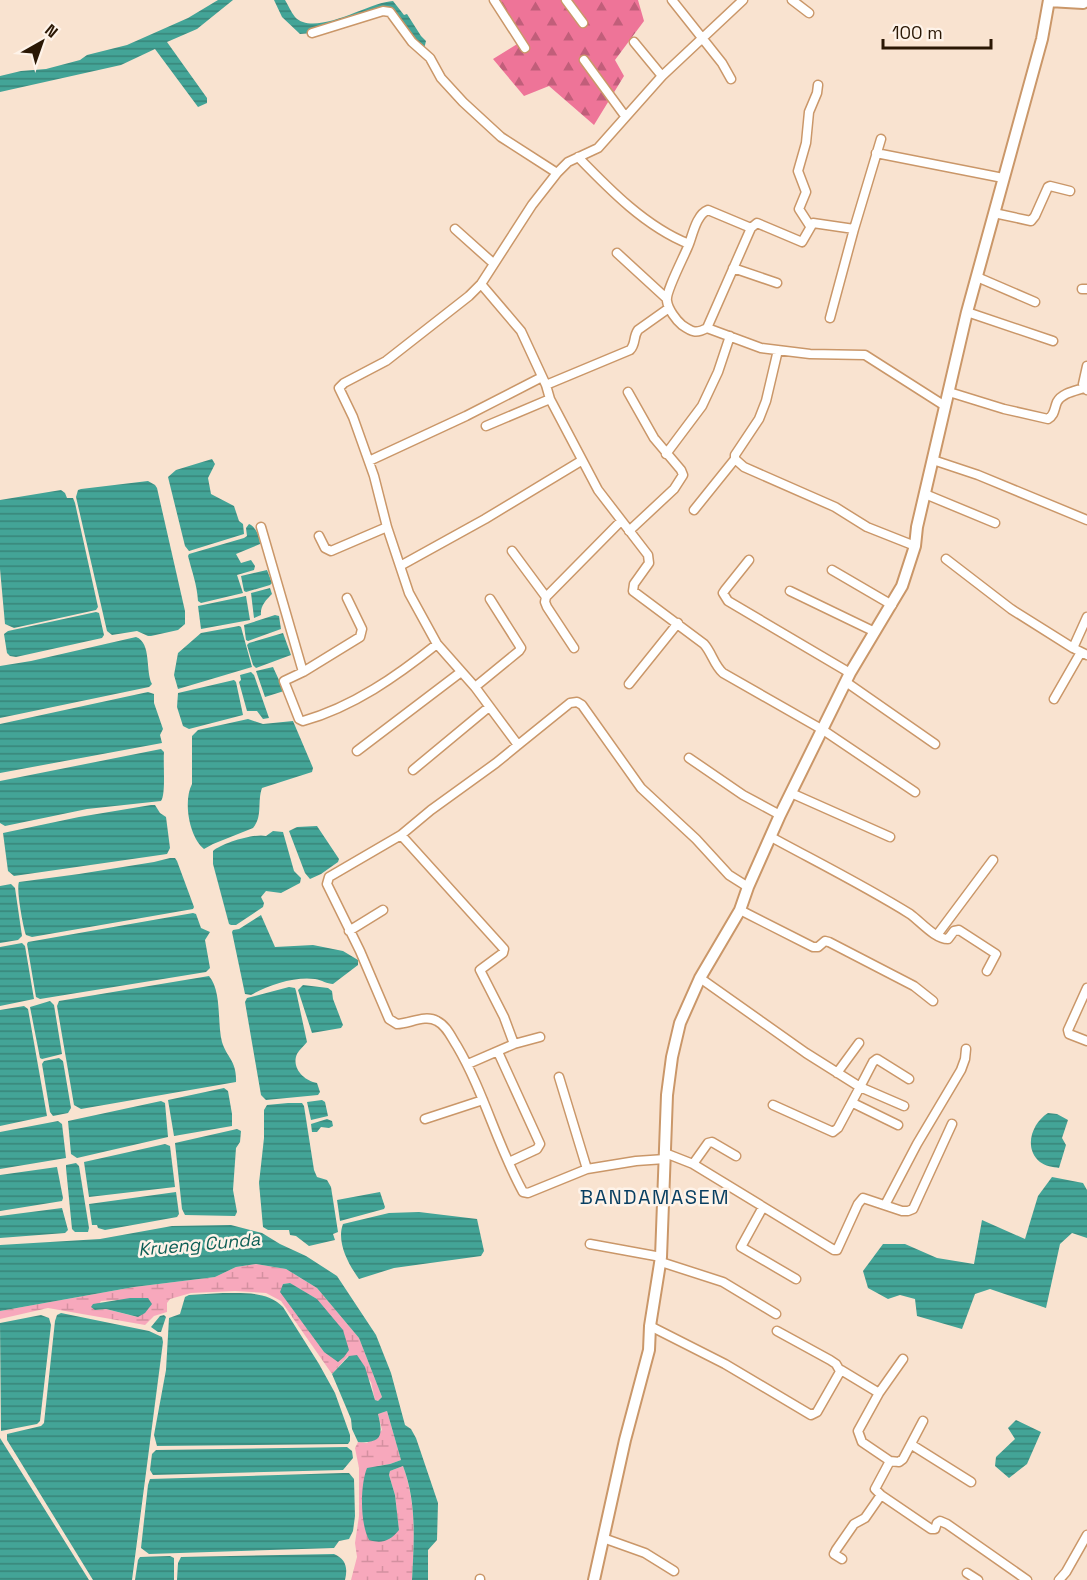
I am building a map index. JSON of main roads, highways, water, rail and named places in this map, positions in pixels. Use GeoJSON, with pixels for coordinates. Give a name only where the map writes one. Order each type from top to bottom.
{"type":"FeatureCollection","features":[{"type":"Feature","properties":{"kind":"water"},"geometry":{"type":"Polygon","coordinates":[[[218,0],[233,0],[197,29],[167,42],[207,98],[207,103],[198,107],[155,49],[121,65],[0,92],[0,76],[46,69],[127,45],[188,18],[218,0]]]}},
{"type":"Feature","properties":{"kind":"water"},"geometry":{"type":"Polygon","coordinates":[[[274,0],[285,0],[295,17],[315,24],[393,1],[404,15],[407,14],[426,41],[424,49],[418,46],[393,12],[300,34],[282,17],[274,0]]]}},
{"type":"Feature","properties":{"kind":"water"},"geometry":{"type":"Polygon","coordinates":[[[212,459],[215,464],[208,478],[211,494],[234,506],[239,521],[243,524],[244,534],[189,551],[185,546],[168,477],[176,470],[212,459]]]}},
{"type":"Feature","properties":{"kind":"water"},"geometry":{"type":"Polygon","coordinates":[[[148,481],[157,488],[185,611],[185,624],[178,630],[151,636],[137,631],[112,635],[107,631],[76,497],[78,490],[81,489],[148,481]]]}},
{"type":"Feature","properties":{"kind":"water"},"geometry":{"type":"Polygon","coordinates":[[[61,490],[67,498],[73,498],[75,503],[98,607],[96,610],[14,628],[5,624],[0,569],[0,500],[61,490]]]}},
{"type":"Feature","properties":{"kind":"water"},"geometry":{"type":"Polygon","coordinates":[[[249,524],[257,532],[260,544],[236,554],[241,563],[251,560],[255,566],[254,570],[237,575],[243,593],[201,603],[198,601],[189,554],[244,538],[247,536],[246,528],[249,524]]]}},
{"type":"Feature","properties":{"kind":"water"},"geometry":{"type":"Polygon","coordinates":[[[267,570],[272,583],[270,585],[244,591],[241,576],[267,570]]]}},
{"type":"Feature","properties":{"kind":"water"},"geometry":{"type":"Polygon","coordinates":[[[270,588],[272,594],[262,606],[261,615],[254,618],[251,593],[270,588]]]}},
{"type":"Feature","properties":{"kind":"water"},"geometry":{"type":"Polygon","coordinates":[[[246,596],[250,620],[201,629],[198,606],[246,596]]]}},
{"type":"Feature","properties":{"kind":"water"},"geometry":{"type":"Polygon","coordinates":[[[99,613],[104,635],[102,638],[16,657],[7,653],[4,634],[8,631],[99,613]]]}},
{"type":"Feature","properties":{"kind":"water"},"geometry":{"type":"Polygon","coordinates":[[[275,615],[279,616],[281,629],[246,640],[244,625],[275,615]]]}},
{"type":"Feature","properties":{"kind":"water"},"geometry":{"type":"Polygon","coordinates":[[[239,626],[252,667],[178,689],[174,675],[178,653],[201,633],[239,626]]]}},
{"type":"Feature","properties":{"kind":"water"},"geometry":{"type":"Polygon","coordinates":[[[283,633],[291,655],[256,668],[247,645],[283,633]]]}},
{"type":"Feature","properties":{"kind":"water"},"geometry":{"type":"Polygon","coordinates":[[[136,637],[141,640],[146,651],[152,684],[149,687],[0,718],[0,666],[136,637]]]}},
{"type":"Feature","properties":{"kind":"water"},"geometry":{"type":"Polygon","coordinates":[[[273,667],[284,691],[265,697],[256,671],[273,667]]]}},
{"type":"Feature","properties":{"kind":"water"},"geometry":{"type":"Polygon","coordinates":[[[251,672],[269,718],[263,719],[257,711],[247,711],[239,682],[240,675],[251,672]]]}},
{"type":"Feature","properties":{"kind":"water"},"geometry":{"type":"Polygon","coordinates":[[[234,680],[243,715],[189,729],[183,726],[177,707],[178,693],[234,680]]]}},
{"type":"Feature","properties":{"kind":"water"},"geometry":{"type":"Polygon","coordinates":[[[148,692],[154,694],[154,703],[163,729],[160,735],[162,743],[0,773],[0,724],[148,692]]]}},
{"type":"Feature","properties":{"kind":"water"},"geometry":{"type":"Polygon","coordinates":[[[248,719],[263,724],[293,721],[313,768],[312,772],[262,788],[258,819],[253,828],[204,849],[191,828],[188,809],[189,791],[192,784],[192,736],[198,730],[248,719]]]}},
{"type":"Feature","properties":{"kind":"water"},"geometry":{"type":"Polygon","coordinates":[[[161,749],[164,752],[164,778],[161,801],[87,809],[5,826],[0,823],[0,781],[161,749]]]}},
{"type":"Feature","properties":{"kind":"water"},"geometry":{"type":"Polygon","coordinates":[[[155,805],[166,817],[170,848],[167,854],[14,876],[8,871],[3,833],[155,805]]]}},
{"type":"Feature","properties":{"kind":"water"},"geometry":{"type":"Polygon","coordinates":[[[317,826],[339,859],[321,874],[310,879],[305,873],[289,831],[297,827],[317,826]]]}},
{"type":"Feature","properties":{"kind":"water"},"geometry":{"type":"Polygon","coordinates":[[[273,831],[283,832],[294,871],[301,878],[300,883],[281,893],[266,891],[261,897],[263,907],[236,925],[231,925],[213,864],[213,851],[231,842],[247,837],[266,836],[273,831]]]}},
{"type":"Feature","properties":{"kind":"water"},"geometry":{"type":"Polygon","coordinates":[[[175,858],[177,861],[193,909],[32,937],[26,935],[19,899],[19,882],[175,858]]]}},
{"type":"Feature","properties":{"kind":"water"},"geometry":{"type":"Polygon","coordinates":[[[11,884],[15,888],[22,936],[18,940],[0,943],[0,886],[11,884]]]}},
{"type":"Feature","properties":{"kind":"water"},"geometry":{"type":"Polygon","coordinates":[[[196,914],[201,928],[210,932],[205,940],[210,968],[206,972],[40,999],[36,997],[28,942],[196,914]]]}},
{"type":"Feature","properties":{"kind":"water"},"geometry":{"type":"Polygon","coordinates":[[[261,915],[275,947],[313,945],[343,951],[358,960],[358,965],[333,984],[307,978],[273,985],[251,995],[245,994],[232,932],[261,915]]]}},
{"type":"Feature","properties":{"kind":"water"},"geometry":{"type":"Polygon","coordinates":[[[22,943],[25,946],[34,999],[0,1006],[0,947],[22,943]]]}},
{"type":"Feature","properties":{"kind":"water"},"geometry":{"type":"Polygon","coordinates":[[[209,976],[218,998],[222,1042],[233,1064],[236,1082],[81,1109],[74,1105],[57,1006],[59,1001],[209,976]]]}},
{"type":"Feature","properties":{"kind":"water"},"geometry":{"type":"Polygon","coordinates":[[[303,985],[328,988],[332,991],[343,1025],[341,1028],[312,1033],[298,990],[303,985]]]}},
{"type":"Feature","properties":{"kind":"water"},"geometry":{"type":"Polygon","coordinates":[[[289,987],[295,988],[296,991],[307,1042],[297,1054],[297,1069],[303,1077],[317,1083],[320,1092],[318,1095],[266,1100],[261,1095],[245,1002],[247,998],[289,987]]]}},
{"type":"Feature","properties":{"kind":"water"},"geometry":{"type":"Polygon","coordinates":[[[50,1001],[54,1005],[62,1054],[42,1059],[30,1007],[50,1001]]]}},
{"type":"Feature","properties":{"kind":"water"},"geometry":{"type":"Polygon","coordinates":[[[24,1006],[28,1009],[47,1116],[0,1126],[0,1010],[24,1006]]]}},
{"type":"Feature","properties":{"kind":"water"},"geometry":{"type":"Polygon","coordinates":[[[59,1058],[63,1061],[71,1108],[68,1113],[53,1116],[50,1112],[42,1064],[44,1061],[59,1058]]]}},
{"type":"Feature","properties":{"kind":"water"},"geometry":{"type":"Polygon","coordinates":[[[224,1088],[228,1091],[232,1126],[174,1136],[168,1100],[224,1088]]]}},
{"type":"Feature","properties":{"kind":"water"},"geometry":{"type":"Polygon","coordinates":[[[322,1100],[325,1102],[328,1116],[311,1120],[307,1102],[322,1100]]]}},
{"type":"Feature","properties":{"kind":"water"},"geometry":{"type":"Polygon","coordinates":[[[161,1101],[165,1103],[168,1137],[77,1158],[71,1154],[68,1121],[161,1101]]]}},
{"type":"Feature","properties":{"kind":"water"},"geometry":{"type":"Polygon","coordinates":[[[302,1103],[304,1106],[314,1170],[317,1177],[327,1180],[331,1187],[338,1232],[333,1234],[335,1240],[309,1246],[296,1236],[290,1235],[289,1230],[268,1230],[263,1227],[259,1183],[264,1138],[264,1110],[267,1105],[302,1103]]]}},
{"type":"Feature","properties":{"kind":"water"},"geometry":{"type":"Polygon","coordinates":[[[1048,1113],[1057,1114],[1068,1120],[1062,1138],[1066,1145],[1059,1168],[1042,1163],[1032,1150],[1034,1129],[1042,1117],[1048,1113]]]}},
{"type":"Feature","properties":{"kind":"water"},"geometry":{"type":"Polygon","coordinates":[[[327,1119],[332,1121],[333,1126],[321,1127],[317,1132],[312,1132],[311,1124],[327,1119]]]}},
{"type":"Feature","properties":{"kind":"water"},"geometry":{"type":"Polygon","coordinates":[[[58,1121],[62,1124],[66,1158],[0,1169],[0,1132],[58,1121]]]}},
{"type":"Feature","properties":{"kind":"water"},"geometry":{"type":"Polygon","coordinates":[[[237,1129],[241,1131],[240,1142],[236,1148],[233,1190],[237,1212],[235,1216],[185,1215],[182,1209],[175,1143],[237,1129]]]}},
{"type":"Feature","properties":{"kind":"water"},"geometry":{"type":"Polygon","coordinates":[[[165,1144],[170,1146],[175,1187],[89,1197],[84,1162],[165,1144]]]}},
{"type":"Feature","properties":{"kind":"water"},"geometry":{"type":"Polygon","coordinates":[[[76,1163],[79,1166],[88,1232],[75,1232],[72,1229],[66,1165],[76,1163]]]}},
{"type":"Feature","properties":{"kind":"water"},"geometry":{"type":"Polygon","coordinates":[[[57,1167],[62,1201],[0,1211],[0,1175],[57,1167]]]}},
{"type":"Feature","properties":{"kind":"water"},"geometry":{"type":"Polygon","coordinates":[[[1052,1177],[1083,1183],[1087,1190],[1087,1238],[1072,1233],[1060,1244],[1046,1308],[990,1289],[975,1294],[962,1329],[917,1316],[915,1299],[900,1295],[888,1299],[868,1288],[863,1271],[883,1244],[905,1244],[937,1258],[974,1264],[982,1220],[1025,1239],[1038,1196],[1052,1177]]]}},
{"type":"Feature","properties":{"kind":"water"},"geometry":{"type":"Polygon","coordinates":[[[176,1192],[179,1214],[177,1217],[105,1230],[92,1225],[89,1204],[176,1192]]]}},
{"type":"Feature","properties":{"kind":"water"},"geometry":{"type":"Polygon","coordinates":[[[380,1192],[384,1209],[340,1221],[337,1200],[380,1192]]]}},
{"type":"Feature","properties":{"kind":"water"},"geometry":{"type":"Polygon","coordinates":[[[62,1208],[68,1230],[65,1233],[0,1238],[0,1216],[62,1208]]]}},
{"type":"Feature","properties":{"kind":"water"},"geometry":{"type":"Polygon","coordinates":[[[419,1212],[477,1219],[484,1251],[481,1256],[394,1268],[359,1279],[342,1246],[343,1224],[389,1213],[419,1212]]]}},
{"type":"Feature","properties":{"kind":"water","name":"Krueng Cunda"},"geometry":{"type":"Polygon","coordinates":[[[231,1225],[262,1233],[306,1256],[337,1276],[376,1335],[391,1373],[405,1425],[411,1429],[416,1438],[438,1503],[437,1540],[428,1550],[428,1580],[412,1580],[413,1508],[403,1466],[390,1471],[389,1475],[395,1495],[399,1530],[389,1539],[378,1542],[369,1540],[366,1533],[362,1504],[367,1468],[401,1460],[387,1411],[378,1414],[380,1432],[377,1439],[358,1442],[332,1374],[349,1356],[357,1355],[365,1367],[375,1400],[378,1401],[382,1397],[359,1338],[317,1288],[286,1269],[256,1264],[236,1267],[215,1277],[134,1287],[0,1311],[0,1245],[100,1239],[172,1226],[231,1225]]]}},
{"type":"Feature","properties":{"kind":"water"},"geometry":{"type":"Polygon","coordinates":[[[290,1283],[317,1299],[343,1330],[349,1350],[338,1362],[324,1352],[280,1292],[283,1284],[290,1283]]]}},
{"type":"Feature","properties":{"kind":"water"},"geometry":{"type":"Polygon","coordinates":[[[223,1293],[263,1296],[283,1307],[335,1393],[350,1435],[348,1444],[157,1446],[154,1435],[166,1370],[169,1318],[180,1314],[185,1297],[189,1295],[223,1293]]]}},
{"type":"Feature","properties":{"kind":"water"},"geometry":{"type":"Polygon","coordinates":[[[130,1298],[148,1298],[152,1304],[145,1313],[138,1317],[106,1309],[95,1310],[91,1307],[93,1304],[130,1298]]]}},
{"type":"Feature","properties":{"kind":"water"},"geometry":{"type":"Polygon","coordinates":[[[61,1313],[149,1331],[162,1337],[132,1580],[93,1580],[7,1440],[7,1434],[41,1426],[44,1423],[55,1321],[57,1315],[61,1313]]]}},
{"type":"Feature","properties":{"kind":"water"},"geometry":{"type":"Polygon","coordinates":[[[41,1315],[49,1318],[51,1325],[40,1421],[37,1424],[1,1431],[0,1323],[41,1315]]]}},
{"type":"Feature","properties":{"kind":"water"},"geometry":{"type":"Polygon","coordinates":[[[160,1316],[166,1317],[161,1332],[158,1332],[151,1327],[160,1316]]]}},
{"type":"Feature","properties":{"kind":"water"},"geometry":{"type":"Polygon","coordinates":[[[1016,1420],[1041,1432],[1027,1464],[1009,1478],[995,1466],[996,1457],[1015,1439],[1008,1428],[1016,1420]]]}},
{"type":"Feature","properties":{"kind":"water"},"geometry":{"type":"Polygon","coordinates":[[[0,1438],[89,1580],[0,1580],[0,1438]]]}},
{"type":"Feature","properties":{"kind":"water"},"geometry":{"type":"Polygon","coordinates":[[[347,1447],[352,1451],[353,1458],[343,1470],[153,1475],[150,1470],[152,1454],[156,1450],[347,1447]]]}},
{"type":"Feature","properties":{"kind":"water"},"geometry":{"type":"Polygon","coordinates":[[[349,1473],[354,1479],[353,1531],[349,1539],[339,1541],[334,1548],[149,1554],[141,1548],[150,1479],[349,1473]]]}},
{"type":"Feature","properties":{"kind":"water"},"geometry":{"type":"Polygon","coordinates":[[[334,1554],[345,1564],[345,1580],[177,1580],[178,1563],[181,1557],[334,1554]]]}},
{"type":"Feature","properties":{"kind":"water"},"geometry":{"type":"Polygon","coordinates":[[[170,1556],[174,1558],[174,1580],[135,1580],[140,1557],[170,1556]]]}},
{"type":"Feature","properties":{"kind":"district","name":"BANDAMASEM"},"geometry":{"type":"Point","coordinates":[655,1197]}}]}
